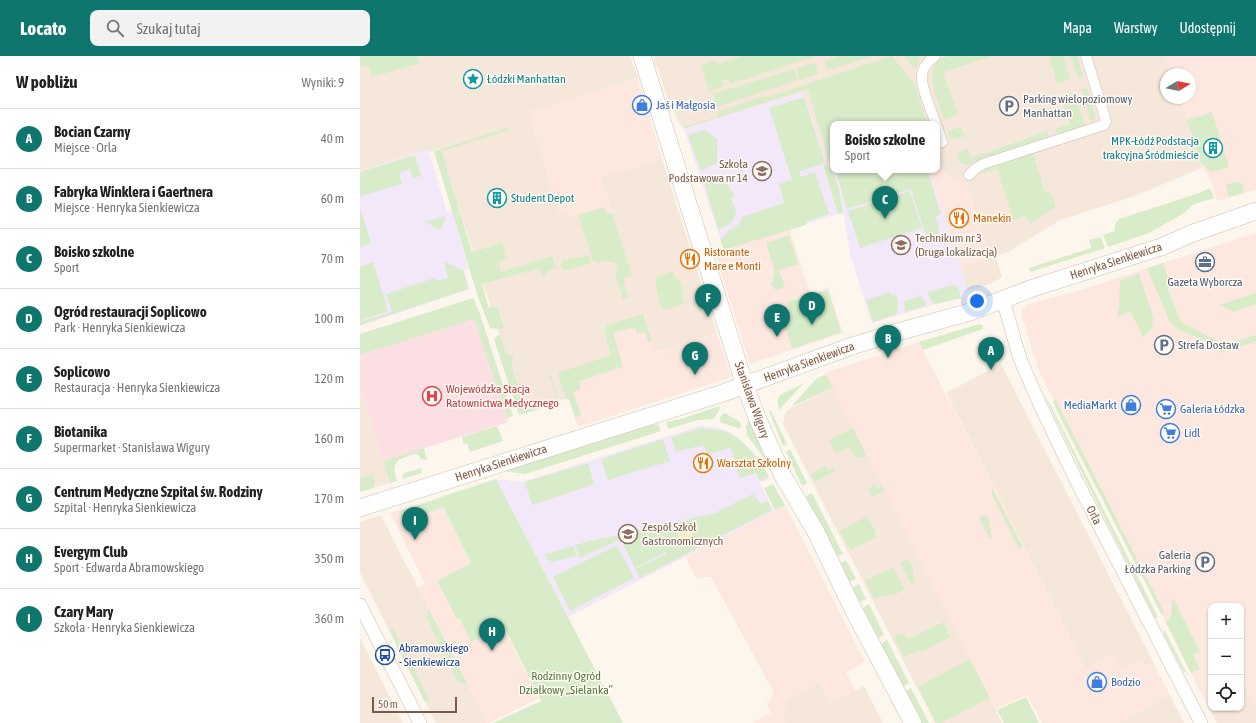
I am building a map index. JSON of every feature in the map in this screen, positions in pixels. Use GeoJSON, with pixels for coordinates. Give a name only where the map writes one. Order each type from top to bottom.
{"type":"FeatureCollection","features":[{"type":"Feature","properties":{"kind":"street","name":"Stanisława Wigury"},"geometry":{"type":"LineString","coordinates":[[642,56],[745,386],[756,415],[782,476],[816,532],[853,608],[913,723]]}},
{"type":"Feature","properties":{"kind":"street"},"geometry":{"type":"LineString","coordinates":[[935,56],[927,64],[922,74],[923,84],[936,121]]}},
{"type":"Feature","properties":{"kind":"street"},"geometry":{"type":"LineString","coordinates":[[969,175],[983,164],[1104,125],[1106,121],[1086,56]]}},
{"type":"Feature","properties":{"kind":"street"},"geometry":{"type":"LineString","coordinates":[[940,135],[942,142]]}},
{"type":"Feature","properties":{"kind":"street","name":"Henryka Sienkiewicza"},"geometry":{"type":"LineString","coordinates":[[360,508],[745,386],[852,346],[916,326],[970,312],[1033,288],[1161,246],[1256,211]]}},
{"type":"Feature","properties":{"kind":"street","name":"Orla"},"geometry":{"type":"LineString","coordinates":[[1003,300],[1020,359],[1066,461],[1201,723]]}},
{"type":"Feature","properties":{"kind":"street"},"geometry":{"type":"LineString","coordinates":[[360,605],[420,723]]}},
{"type":"Feature","properties":{"kind":"shaded area"},"geometry":{"type":"Polygon","coordinates":[[[630,56],[638,78],[529,112],[559,214],[567,211],[569,217],[604,207],[612,212],[600,177],[662,159],[717,333],[616,364],[569,398],[525,411],[440,148],[429,152],[428,149],[360,171],[360,57],[630,56]]]}},
{"type":"Feature","properties":{"kind":"shaded area"},"geometry":{"type":"Polygon","coordinates":[[[653,56],[1166,56],[1170,68],[1160,68],[1160,104],[1182,104],[1202,168],[1135,196],[1060,220],[1008,252],[996,256],[1002,277],[990,284],[968,291],[930,173],[940,173],[940,121],[830,121],[830,168],[826,164],[803,92],[684,129],[678,122],[673,107],[673,102],[669,103],[658,67],[656,67],[653,56]]]}},
{"type":"Feature","properties":{"kind":"shaded area"},"geometry":{"type":"Polygon","coordinates":[[[1166,56],[1256,56],[1256,190],[1217,201],[1209,176],[1202,168],[1182,104],[1196,104],[1196,68],[1170,68],[1166,56]]]}},
{"type":"Feature","properties":{"kind":"shaded area"},"geometry":{"type":"Polygon","coordinates":[[[638,78],[662,159],[600,177],[612,213],[607,214],[604,207],[569,218],[567,211],[559,214],[528,112],[638,78]]]}},
{"type":"Feature","properties":{"kind":"shaded area","name":"Szkoła Podstawowa nr 14"},"geometry":{"type":"Polygon","coordinates":[[[803,92],[826,164],[823,165],[838,214],[724,250],[684,129],[803,92]]]}},
{"type":"Feature","properties":{"kind":"shaded area"},"geometry":{"type":"Polygon","coordinates":[[[428,149],[447,212],[452,210],[469,268],[464,270],[470,289],[360,326],[360,171],[428,149]]]}},
{"type":"Feature","properties":{"kind":"shaded area"},"geometry":{"type":"Polygon","coordinates":[[[940,165],[948,175],[965,184],[971,193],[990,258],[961,267],[930,173],[940,173],[940,165]]]}},
{"type":"Feature","properties":{"kind":"shaded area","name":"Technikum nr 3 (Druga lokalizacja)"},"geometry":{"type":"Polygon","coordinates":[[[833,173],[930,173],[968,291],[961,294],[962,298],[872,323],[850,255],[841,195],[833,173]]]}},
{"type":"Feature","properties":{"kind":"shaded area"},"geometry":{"type":"Polygon","coordinates":[[[790,230],[810,294],[828,288],[843,333],[750,364],[715,253],[790,230]]]}},
{"type":"Feature","properties":{"kind":"shaded area"},"geometry":{"type":"Polygon","coordinates":[[[1256,233],[1256,707],[1244,686],[1244,603],[1208,603],[1207,705],[1039,371],[1021,313],[1028,304],[1074,292],[1256,233]]]}},
{"type":"Feature","properties":{"kind":"shaded area"},"geometry":{"type":"Polygon","coordinates":[[[645,317],[656,352],[717,333],[731,377],[578,427],[563,381],[616,364],[606,330],[645,317]]]}},
{"type":"Feature","properties":{"kind":"shaded area","name":"Wojewódzka Stacja Ratownictwa Medycznego"},"geometry":{"type":"Polygon","coordinates":[[[474,318],[508,422],[383,461],[360,386],[360,355],[474,318]]]}},
{"type":"Feature","properties":{"kind":"shaded area"},"geometry":{"type":"Polygon","coordinates":[[[919,342],[1086,669],[1113,655],[1120,670],[1141,659],[1144,666],[1153,662],[1170,695],[1117,723],[1042,723],[1027,695],[995,709],[825,373],[919,342]]]}},
{"type":"Feature","properties":{"kind":"shaded area"},"geometry":{"type":"Polygon","coordinates":[[[1001,364],[1153,662],[1144,666],[1141,660],[1120,670],[1112,655],[1086,669],[946,393],[1001,364]]]}},
{"type":"Feature","properties":{"kind":"shaded area"},"geometry":{"type":"Polygon","coordinates":[[[360,386],[390,483],[360,492],[360,386]]]}},
{"type":"Feature","properties":{"kind":"shaded area"},"geometry":{"type":"Polygon","coordinates":[[[833,387],[1002,723],[935,723],[793,444],[783,424],[785,414],[788,410],[833,387]]]}},
{"type":"Feature","properties":{"kind":"shaded area","name":"Zespół Szkół Gastronomicznych"},"geometry":{"type":"Polygon","coordinates":[[[700,426],[716,427],[728,431],[738,437],[758,457],[770,478],[760,483],[774,511],[568,617],[496,479],[522,482],[700,426]]]}},
{"type":"Feature","properties":{"kind":"shaded area"},"geometry":{"type":"Polygon","coordinates":[[[438,498],[539,698],[489,723],[487,723],[418,587],[425,583],[390,513],[438,498]]]}},
{"type":"Feature","properties":{"kind":"shaded area"},"geometry":{"type":"Polygon","coordinates":[[[785,505],[865,662],[846,672],[855,691],[830,703],[819,682],[787,698],[783,715],[787,723],[752,723],[771,713],[766,703],[773,695],[772,689],[711,577],[699,579],[695,577],[686,557],[785,505]]]}},
{"type":"Feature","properties":{"kind":"shaded area"},"geometry":{"type":"Polygon","coordinates":[[[381,515],[487,723],[436,723],[360,573],[360,522],[381,515]]]}},
{"type":"Feature","properties":{"kind":"shaded area"},"geometry":{"type":"Polygon","coordinates":[[[360,638],[403,723],[360,723],[360,638]]]}},
{"type":"Feature","properties":{"kind":"shaded area"},"geometry":{"type":"Polygon","coordinates":[[[819,682],[830,703],[864,686],[883,723],[787,723],[783,715],[787,698],[819,682]]]}},
{"type":"Feature","properties":{"kind":"shaded area"},"geometry":{"type":"Polygon","coordinates":[[[1244,686],[1256,707],[1256,723],[1217,723],[1210,711],[1244,711],[1244,686]]]}},
{"type":"Feature","properties":{"kind":"shaded area"},"geometry":{"type":"Polygon","coordinates":[[[1170,695],[1184,723],[1117,723],[1170,695]]]}},
{"type":"Feature","properties":{"kind":"green space"},"geometry":{"type":"Polygon","coordinates":[[[417,56],[420,63],[405,69],[399,69],[372,77],[369,66],[360,67],[360,57],[417,56]]]}},
{"type":"Feature","properties":{"kind":"green space"},"geometry":{"type":"Polygon","coordinates":[[[743,56],[813,57],[730,84],[728,79],[722,80],[724,86],[709,91],[701,65],[716,60],[717,64],[743,56]]]}},
{"type":"Feature","properties":{"kind":"green space"},"geometry":{"type":"Polygon","coordinates":[[[838,56],[872,56],[828,70],[825,61],[838,56]]]}},
{"type":"Feature","properties":{"kind":"green space"},"geometry":{"type":"Polygon","coordinates":[[[892,56],[915,84],[926,121],[830,121],[830,161],[808,89],[685,128],[685,126],[717,117],[718,112],[765,96],[768,97],[892,56]]]}},
{"type":"Feature","properties":{"kind":"green space"},"geometry":{"type":"Polygon","coordinates":[[[904,56],[920,56],[916,68],[912,66],[904,56]]]}},
{"type":"Feature","properties":{"kind":"green space"},"geometry":{"type":"Polygon","coordinates":[[[949,56],[990,57],[943,72],[958,115],[944,120],[936,97],[933,71],[935,64],[940,59],[949,56]]]}},
{"type":"Feature","properties":{"kind":"green space"},"geometry":{"type":"Polygon","coordinates":[[[1049,56],[1063,56],[1070,79],[1057,83],[1049,56]]]}},
{"type":"Feature","properties":{"kind":"green space"},"geometry":{"type":"Polygon","coordinates":[[[1070,56],[1077,56],[1083,76],[1078,78],[1070,56]]]}},
{"type":"Feature","properties":{"kind":"green space"},"geometry":{"type":"Polygon","coordinates":[[[815,63],[818,74],[799,80],[797,68],[815,63]]]}},
{"type":"Feature","properties":{"kind":"green space"},"geometry":{"type":"Polygon","coordinates":[[[794,69],[798,80],[717,107],[713,94],[794,69]]]}},
{"type":"Feature","properties":{"kind":"green space"},"geometry":{"type":"Polygon","coordinates":[[[1087,88],[1095,116],[1092,124],[1081,89],[1087,88]]]}},
{"type":"Feature","properties":{"kind":"green space"},"geometry":{"type":"Polygon","coordinates":[[[1074,93],[1084,126],[1082,129],[1058,135],[1055,129],[1070,124],[1062,97],[1074,93]]]}},
{"type":"Feature","properties":{"kind":"green space"},"geometry":{"type":"Polygon","coordinates":[[[804,97],[825,163],[799,172],[801,177],[815,172],[829,214],[806,222],[806,225],[724,250],[720,239],[727,232],[738,225],[743,217],[784,203],[779,184],[792,180],[769,108],[804,97]]]}},
{"type":"Feature","properties":{"kind":"green space","name":"MPK-Łódź Podstacja trakcyjna Śródmieście"},"geometry":{"type":"Polygon","coordinates":[[[1212,112],[1229,167],[1211,172],[1200,162],[1187,120],[1212,112]]]}},
{"type":"Feature","properties":{"kind":"green space"},"geometry":{"type":"Polygon","coordinates":[[[509,127],[510,130],[443,151],[442,149],[509,127]]]}},
{"type":"Feature","properties":{"kind":"green space"},"geometry":{"type":"Polygon","coordinates":[[[961,127],[965,136],[956,139],[950,138],[947,131],[961,127]]]}},
{"type":"Feature","properties":{"kind":"green space"},"geometry":{"type":"Polygon","coordinates":[[[704,130],[717,139],[717,163],[701,171],[688,135],[704,130]]]}},
{"type":"Feature","properties":{"kind":"green space"},"geometry":{"type":"Polygon","coordinates":[[[1048,131],[1047,139],[968,165],[961,163],[957,158],[959,152],[968,149],[971,158],[1048,131]]]}},
{"type":"Feature","properties":{"kind":"green space"},"geometry":{"type":"Polygon","coordinates":[[[441,149],[472,252],[502,243],[507,258],[498,261],[501,272],[552,256],[554,266],[558,267],[548,271],[543,277],[540,268],[482,284],[489,308],[497,306],[504,328],[490,328],[477,294],[434,151],[441,149]]]}},
{"type":"Feature","properties":{"kind":"green space"},"geometry":{"type":"Polygon","coordinates":[[[1033,153],[1045,193],[1051,192],[1056,207],[1030,224],[1024,215],[1014,221],[997,169],[981,174],[984,169],[1033,153]]]}},
{"type":"Feature","properties":{"kind":"green space"},"geometry":{"type":"Polygon","coordinates":[[[415,155],[421,176],[413,178],[410,169],[399,173],[402,184],[360,196],[360,172],[415,155]]]}},
{"type":"Feature","properties":{"kind":"green space"},"geometry":{"type":"Polygon","coordinates":[[[826,164],[830,169],[830,173],[832,173],[836,180],[840,193],[843,213],[838,214],[823,165],[826,164]]]}},
{"type":"Feature","properties":{"kind":"green space"},"geometry":{"type":"Polygon","coordinates":[[[836,173],[928,173],[941,214],[935,217],[939,228],[939,233],[938,235],[927,239],[911,189],[847,209],[836,173]]]}},
{"type":"Feature","properties":{"kind":"green space"},"geometry":{"type":"Polygon","coordinates":[[[718,175],[722,177],[735,196],[731,198],[736,215],[733,221],[725,227],[718,229],[703,178],[718,175]]]}},
{"type":"Feature","properties":{"kind":"green space"},"geometry":{"type":"Polygon","coordinates":[[[1237,182],[1241,183],[1243,186],[1243,193],[1230,197],[1225,185],[1237,182]]]}},
{"type":"Feature","properties":{"kind":"green space"},"geometry":{"type":"Polygon","coordinates":[[[1210,188],[1214,198],[1194,204],[1184,213],[1149,233],[1108,247],[1103,235],[1115,231],[1115,224],[1119,219],[1210,188]]]}},
{"type":"Feature","properties":{"kind":"green space"},"geometry":{"type":"Polygon","coordinates":[[[910,191],[922,228],[860,248],[848,211],[910,191]]]}},
{"type":"Feature","properties":{"kind":"green space"},"geometry":{"type":"Polygon","coordinates":[[[604,207],[607,214],[612,213],[632,276],[623,278],[628,297],[623,299],[615,274],[618,269],[614,262],[605,260],[598,263],[593,260],[578,215],[604,207]]]}},
{"type":"Feature","properties":{"kind":"green space"},"geometry":{"type":"Polygon","coordinates":[[[360,208],[371,243],[361,247],[360,243],[360,208]]]}},
{"type":"Feature","properties":{"kind":"green space"},"geometry":{"type":"Polygon","coordinates":[[[445,216],[446,219],[440,230],[426,222],[445,216]]]}},
{"type":"Feature","properties":{"kind":"green space"},"geometry":{"type":"Polygon","coordinates":[[[789,235],[798,264],[779,270],[785,287],[776,290],[771,285],[775,272],[766,243],[789,235]]]}},
{"type":"Feature","properties":{"kind":"green space"},"geometry":{"type":"Polygon","coordinates":[[[1101,237],[1105,248],[1030,272],[1029,268],[1091,248],[1089,240],[1101,237]]]}},
{"type":"Feature","properties":{"kind":"green space"},"geometry":{"type":"Polygon","coordinates":[[[589,256],[591,263],[565,271],[561,266],[562,261],[589,256]]]}},
{"type":"Feature","properties":{"kind":"green space"},"geometry":{"type":"Polygon","coordinates":[[[373,262],[388,311],[360,321],[360,267],[373,262]]]}},
{"type":"Feature","properties":{"kind":"green space"},"geometry":{"type":"Polygon","coordinates":[[[444,262],[463,270],[468,289],[360,325],[360,322],[392,312],[386,294],[434,278],[437,281],[448,278],[444,262]]]}},
{"type":"Feature","properties":{"kind":"green space"},"geometry":{"type":"Polygon","coordinates":[[[1163,263],[1170,283],[1168,290],[1181,322],[1225,345],[1256,335],[1256,341],[1220,353],[1218,347],[1176,328],[1169,320],[1147,268],[1163,263]]]}},
{"type":"Feature","properties":{"kind":"green space"},"geometry":{"type":"Polygon","coordinates":[[[673,271],[676,279],[680,281],[684,293],[682,297],[684,304],[666,310],[661,306],[655,285],[657,282],[655,277],[673,271]]]}},
{"type":"Feature","properties":{"kind":"green space"},"geometry":{"type":"Polygon","coordinates":[[[1139,273],[1153,317],[1152,329],[1143,337],[1130,311],[1117,317],[1120,281],[1139,273]]]}},
{"type":"Feature","properties":{"kind":"green space"},"geometry":{"type":"Polygon","coordinates":[[[952,285],[958,287],[961,298],[935,304],[932,302],[927,292],[952,285]]]}},
{"type":"Feature","properties":{"kind":"green space"},"geometry":{"type":"Polygon","coordinates":[[[828,290],[841,332],[792,349],[783,318],[791,315],[787,302],[828,290]]]}},
{"type":"Feature","properties":{"kind":"green space"},"geometry":{"type":"Polygon","coordinates":[[[890,292],[891,295],[896,295],[898,301],[897,314],[873,322],[866,300],[890,292]]]}},
{"type":"Feature","properties":{"kind":"green space"},"geometry":{"type":"Polygon","coordinates":[[[1256,293],[1256,304],[1234,312],[1219,305],[1256,293]]]}},
{"type":"Feature","properties":{"kind":"green space"},"geometry":{"type":"Polygon","coordinates":[[[921,296],[926,303],[926,306],[905,312],[904,301],[921,296]]]}},
{"type":"Feature","properties":{"kind":"green space"},"geometry":{"type":"Polygon","coordinates":[[[473,298],[480,314],[513,416],[507,418],[474,319],[360,355],[360,334],[473,298]]]}},
{"type":"Feature","properties":{"kind":"green space"},"geometry":{"type":"Polygon","coordinates":[[[643,314],[652,341],[649,343],[645,332],[637,334],[634,327],[613,333],[623,367],[579,381],[581,389],[573,392],[581,415],[575,417],[569,399],[566,399],[558,373],[611,355],[604,330],[607,325],[643,314]]]}},
{"type":"Feature","properties":{"kind":"green space"},"geometry":{"type":"Polygon","coordinates":[[[979,324],[983,326],[983,329],[923,350],[919,342],[979,324]]]}},
{"type":"Feature","properties":{"kind":"green space"},"geometry":{"type":"Polygon","coordinates":[[[500,334],[506,353],[513,356],[512,367],[525,410],[556,402],[557,400],[549,375],[551,375],[559,403],[519,415],[494,339],[500,334]]]}},
{"type":"Feature","properties":{"kind":"green space"},"geometry":{"type":"Polygon","coordinates":[[[826,375],[833,387],[791,407],[817,378],[826,375]]]}},
{"type":"Feature","properties":{"kind":"green space"},"geometry":{"type":"Polygon","coordinates":[[[804,383],[779,410],[778,400],[780,395],[804,383]]]}},
{"type":"Feature","properties":{"kind":"green space"},"geometry":{"type":"Polygon","coordinates":[[[1045,397],[1049,402],[1158,617],[1155,618],[1045,397]]]}},
{"type":"Feature","properties":{"kind":"green space"},"geometry":{"type":"Polygon","coordinates":[[[1056,400],[1164,612],[1162,615],[1057,411],[1053,401],[1056,400]]]}},
{"type":"Feature","properties":{"kind":"green space"},"geometry":{"type":"Polygon","coordinates":[[[719,406],[720,408],[713,419],[698,420],[668,429],[666,422],[681,419],[719,406]]]}},
{"type":"Feature","properties":{"kind":"green space"},"geometry":{"type":"Polygon","coordinates":[[[769,411],[771,411],[787,444],[783,446],[769,411]]]}},
{"type":"Feature","properties":{"kind":"green space"},"geometry":{"type":"Polygon","coordinates":[[[725,413],[739,421],[741,424],[740,429],[720,422],[721,416],[725,413]]]}},
{"type":"Feature","properties":{"kind":"green space"},"geometry":{"type":"Polygon","coordinates":[[[749,419],[773,474],[747,435],[746,426],[749,419]]]}},
{"type":"Feature","properties":{"kind":"green space"},"geometry":{"type":"Polygon","coordinates":[[[658,424],[661,431],[525,474],[502,471],[647,426],[658,424]]]}},
{"type":"Feature","properties":{"kind":"green space"},"geometry":{"type":"Polygon","coordinates":[[[497,426],[503,441],[470,452],[467,443],[464,444],[462,437],[497,426]]]}},
{"type":"Feature","properties":{"kind":"green space"},"geometry":{"type":"Polygon","coordinates":[[[701,428],[723,431],[740,440],[751,451],[769,477],[760,481],[756,473],[740,478],[731,448],[707,455],[704,445],[676,452],[671,437],[701,428]]]}},
{"type":"Feature","properties":{"kind":"green space"},"geometry":{"type":"Polygon","coordinates":[[[853,428],[866,455],[859,458],[854,456],[849,447],[836,454],[829,440],[853,428]]]}},
{"type":"Feature","properties":{"kind":"green space"},"geometry":{"type":"Polygon","coordinates":[[[663,439],[670,461],[608,480],[601,459],[663,439]]]}},
{"type":"Feature","properties":{"kind":"green space"},"geometry":{"type":"Polygon","coordinates":[[[424,448],[427,460],[421,459],[419,455],[416,454],[402,459],[396,463],[395,466],[397,481],[390,483],[383,461],[424,448]]]}},
{"type":"Feature","properties":{"kind":"green space"},"geometry":{"type":"Polygon","coordinates":[[[790,449],[807,483],[803,486],[786,452],[790,449]]]}},
{"type":"Feature","properties":{"kind":"green space"},"geometry":{"type":"Polygon","coordinates":[[[588,463],[594,484],[532,505],[525,482],[588,463]]]}},
{"type":"Feature","properties":{"kind":"green space"},"geometry":{"type":"Polygon","coordinates":[[[825,466],[828,470],[835,467],[835,471],[815,482],[811,474],[825,466]]]}},
{"type":"Feature","properties":{"kind":"green space"},"geometry":{"type":"Polygon","coordinates":[[[421,468],[422,473],[402,479],[404,473],[421,468]]]}},
{"type":"Feature","properties":{"kind":"green space"},"geometry":{"type":"Polygon","coordinates":[[[372,475],[375,482],[373,488],[360,492],[360,478],[372,475]]]}},
{"type":"Feature","properties":{"kind":"green space","name":"Rodzinny Ogród Działkowy „Sielanka”"},"geometry":{"type":"Polygon","coordinates":[[[496,479],[623,723],[493,723],[541,701],[504,626],[471,642],[460,619],[456,617],[437,581],[471,563],[443,507],[404,523],[399,511],[438,499],[441,503],[438,498],[496,479]]]}},
{"type":"Feature","properties":{"kind":"green space"},"geometry":{"type":"Polygon","coordinates":[[[773,484],[785,505],[775,510],[764,488],[773,484]]]}},
{"type":"Feature","properties":{"kind":"green space"},"geometry":{"type":"Polygon","coordinates":[[[875,484],[877,489],[882,486],[885,491],[872,497],[869,489],[875,484]]]}},
{"type":"Feature","properties":{"kind":"green space"},"geometry":{"type":"Polygon","coordinates":[[[992,487],[1023,547],[1019,549],[992,495],[992,487]]]}},
{"type":"Feature","properties":{"kind":"green space"},"geometry":{"type":"Polygon","coordinates":[[[812,493],[843,554],[836,557],[806,496],[812,493]]]}},
{"type":"Feature","properties":{"kind":"green space"},"geometry":{"type":"Polygon","coordinates":[[[753,494],[761,504],[768,501],[772,510],[640,578],[635,569],[666,554],[665,552],[635,568],[623,544],[628,542],[627,533],[715,513],[753,494]]]}},
{"type":"Feature","properties":{"kind":"green space"},"geometry":{"type":"Polygon","coordinates":[[[987,514],[992,536],[990,540],[979,518],[987,514]]]}},
{"type":"Feature","properties":{"kind":"green space"},"geometry":{"type":"Polygon","coordinates":[[[867,516],[876,533],[876,537],[850,550],[840,531],[867,516]]]}},
{"type":"Feature","properties":{"kind":"green space"},"geometry":{"type":"Polygon","coordinates":[[[624,534],[625,540],[620,543],[618,540],[580,558],[575,545],[602,538],[624,534]]]}},
{"type":"Feature","properties":{"kind":"green space"},"geometry":{"type":"Polygon","coordinates":[[[617,545],[634,578],[570,611],[553,577],[617,545]]]}},
{"type":"Feature","properties":{"kind":"green space"},"geometry":{"type":"Polygon","coordinates":[[[573,546],[577,556],[551,562],[544,555],[573,546]]]}},
{"type":"Feature","properties":{"kind":"green space"},"geometry":{"type":"Polygon","coordinates":[[[908,559],[914,571],[912,573],[916,581],[912,586],[900,563],[908,559]]]}},
{"type":"Feature","properties":{"kind":"green space"},"geometry":{"type":"Polygon","coordinates":[[[846,560],[856,579],[849,582],[840,565],[846,560]]]}},
{"type":"Feature","properties":{"kind":"green space"},"geometry":{"type":"Polygon","coordinates":[[[893,567],[905,589],[894,595],[874,598],[865,581],[893,567]]]}},
{"type":"Feature","properties":{"kind":"green space"},"geometry":{"type":"Polygon","coordinates":[[[859,584],[866,599],[860,602],[852,588],[859,584]]]}},
{"type":"Feature","properties":{"kind":"green space"},"geometry":{"type":"Polygon","coordinates":[[[1174,599],[1200,652],[1193,655],[1200,669],[1191,673],[1166,622],[1171,617],[1172,600],[1174,599]]]}},
{"type":"Feature","properties":{"kind":"green space"},"geometry":{"type":"Polygon","coordinates":[[[869,604],[884,635],[878,638],[863,608],[869,604]]]}},
{"type":"Feature","properties":{"kind":"green space"},"geometry":{"type":"Polygon","coordinates":[[[428,608],[468,685],[458,682],[427,619],[428,608]]]}},
{"type":"Feature","properties":{"kind":"green space"},"geometry":{"type":"Polygon","coordinates":[[[943,622],[950,637],[923,651],[917,651],[904,657],[894,637],[902,633],[909,639],[943,622]]]}},
{"type":"Feature","properties":{"kind":"green space"},"geometry":{"type":"Polygon","coordinates":[[[393,628],[429,700],[425,702],[389,630],[393,628]]]}},
{"type":"Feature","properties":{"kind":"green space"},"geometry":{"type":"Polygon","coordinates":[[[1164,629],[1186,672],[1183,671],[1164,635],[1164,629]]]}},
{"type":"Feature","properties":{"kind":"green space"},"geometry":{"type":"Polygon","coordinates":[[[887,640],[909,683],[903,687],[881,644],[887,640]]]}},
{"type":"Feature","properties":{"kind":"green space"},"geometry":{"type":"Polygon","coordinates":[[[970,659],[990,698],[941,723],[936,723],[918,687],[970,659]]]}},
{"type":"Feature","properties":{"kind":"green space"},"geometry":{"type":"Polygon","coordinates":[[[911,688],[929,723],[922,723],[906,691],[911,688]]]}},
{"type":"Feature","properties":{"kind":"green space"},"geometry":{"type":"Polygon","coordinates":[[[1026,697],[1039,723],[1004,723],[997,710],[1026,697]]]}},
{"type":"Feature","properties":{"kind":"sand"},"geometry":{"type":"Polygon","coordinates":[[[699,528],[684,542],[678,536],[677,531],[699,528]]]}},
{"type":"Feature","properties":{"kind":"place","name":"Łódzki Manhattan"},"geometry":{"type":"Point","coordinates":[473,79]}},
{"type":"Feature","properties":{"kind":"place","name":"Jaś i Małgosia"},"geometry":{"type":"Point","coordinates":[642,105]}},
{"type":"Feature","properties":{"kind":"place","name":"Parking wielopoziomowy Manhattan"},"geometry":{"type":"Point","coordinates":[1009,106]}},
{"type":"Feature","properties":{"kind":"place","name":"MPK-Łódź Podstacja trakcyjna Śródmieście"},"geometry":{"type":"Point","coordinates":[1213,148]}},
{"type":"Feature","properties":{"kind":"place","name":"Szkoła Podstawowa nr 14"},"geometry":{"type":"Point","coordinates":[762,171]}},
{"type":"Feature","properties":{"kind":"place","name":"Student Depot"},"geometry":{"type":"Point","coordinates":[497,198]}},
{"type":"Feature","properties":{"kind":"place","name":"Manekin"},"geometry":{"type":"Point","coordinates":[959,218]}},
{"type":"Feature","properties":{"kind":"place","name":"Boisko szkolne"},"geometry":{"type":"Point","coordinates":[885,219]}},
{"type":"Feature","properties":{"kind":"place","name":"Technikum nr 3 (Druga lokalizacja)"},"geometry":{"type":"Point","coordinates":[901,245]}},
{"type":"Feature","properties":{"kind":"place","name":"Ristorante Mare e Monti"},"geometry":{"type":"Point","coordinates":[690,259]}},
{"type":"Feature","properties":{"kind":"place","name":"Gazeta Wyborcza"},"geometry":{"type":"Point","coordinates":[1205,262]}},
{"type":"Feature","properties":{"kind":"place","name":"Biotanika"},"geometry":{"type":"Point","coordinates":[708,317]}},
{"type":"Feature","properties":{"kind":"place","name":"Ogród restauracji Soplicowo"},"geometry":{"type":"Point","coordinates":[812,325]}},
{"type":"Feature","properties":{"kind":"place","name":"Soplicowo"},"geometry":{"type":"Point","coordinates":[777,337]}},
{"type":"Feature","properties":{"kind":"place","name":"Strefa Dostaw"},"geometry":{"type":"Point","coordinates":[1164,345]}},
{"type":"Feature","properties":{"kind":"place","name":"Fabryka Winklera i Gaertnera"},"geometry":{"type":"Point","coordinates":[888,358]}},
{"type":"Feature","properties":{"kind":"place","name":"Bocian Czarny"},"geometry":{"type":"Point","coordinates":[991,370]}},
{"type":"Feature","properties":{"kind":"place","name":"Centrum Medyczne Szpital św. Rodziny"},"geometry":{"type":"Point","coordinates":[695,375]}},
{"type":"Feature","properties":{"kind":"place","name":"Wojewódzka Stacja Ratownictwa Medycznego"},"geometry":{"type":"Point","coordinates":[432,396]}},
{"type":"Feature","properties":{"kind":"place","name":"MediaMarkt"},"geometry":{"type":"Point","coordinates":[1131,405]}},
{"type":"Feature","properties":{"kind":"place","name":"Galeria Łódzka"},"geometry":{"type":"Point","coordinates":[1166,409]}},
{"type":"Feature","properties":{"kind":"place","name":"Lidl"},"geometry":{"type":"Point","coordinates":[1170,433]}},
{"type":"Feature","properties":{"kind":"place","name":"Warsztat Szkolny"},"geometry":{"type":"Point","coordinates":[703,463]}},
{"type":"Feature","properties":{"kind":"place","name":"Zespół Szkół Gastronomicznych"},"geometry":{"type":"Point","coordinates":[628,534]}},
{"type":"Feature","properties":{"kind":"place","name":"Czary Mary"},"geometry":{"type":"Point","coordinates":[415,540]}},
{"type":"Feature","properties":{"kind":"place","name":"Galeria Łódzka Parking"},"geometry":{"type":"Point","coordinates":[1205,562]}},
{"type":"Feature","properties":{"kind":"place","name":"Evergym Club"},"geometry":{"type":"Point","coordinates":[492,651]}},
{"type":"Feature","properties":{"kind":"place","name":"Abramowskiego - Sienkiewicza"},"geometry":{"type":"Point","coordinates":[385,655]}},
{"type":"Feature","properties":{"kind":"place","name":"Bodzio"},"geometry":{"type":"Point","coordinates":[1097,682]}}]}
